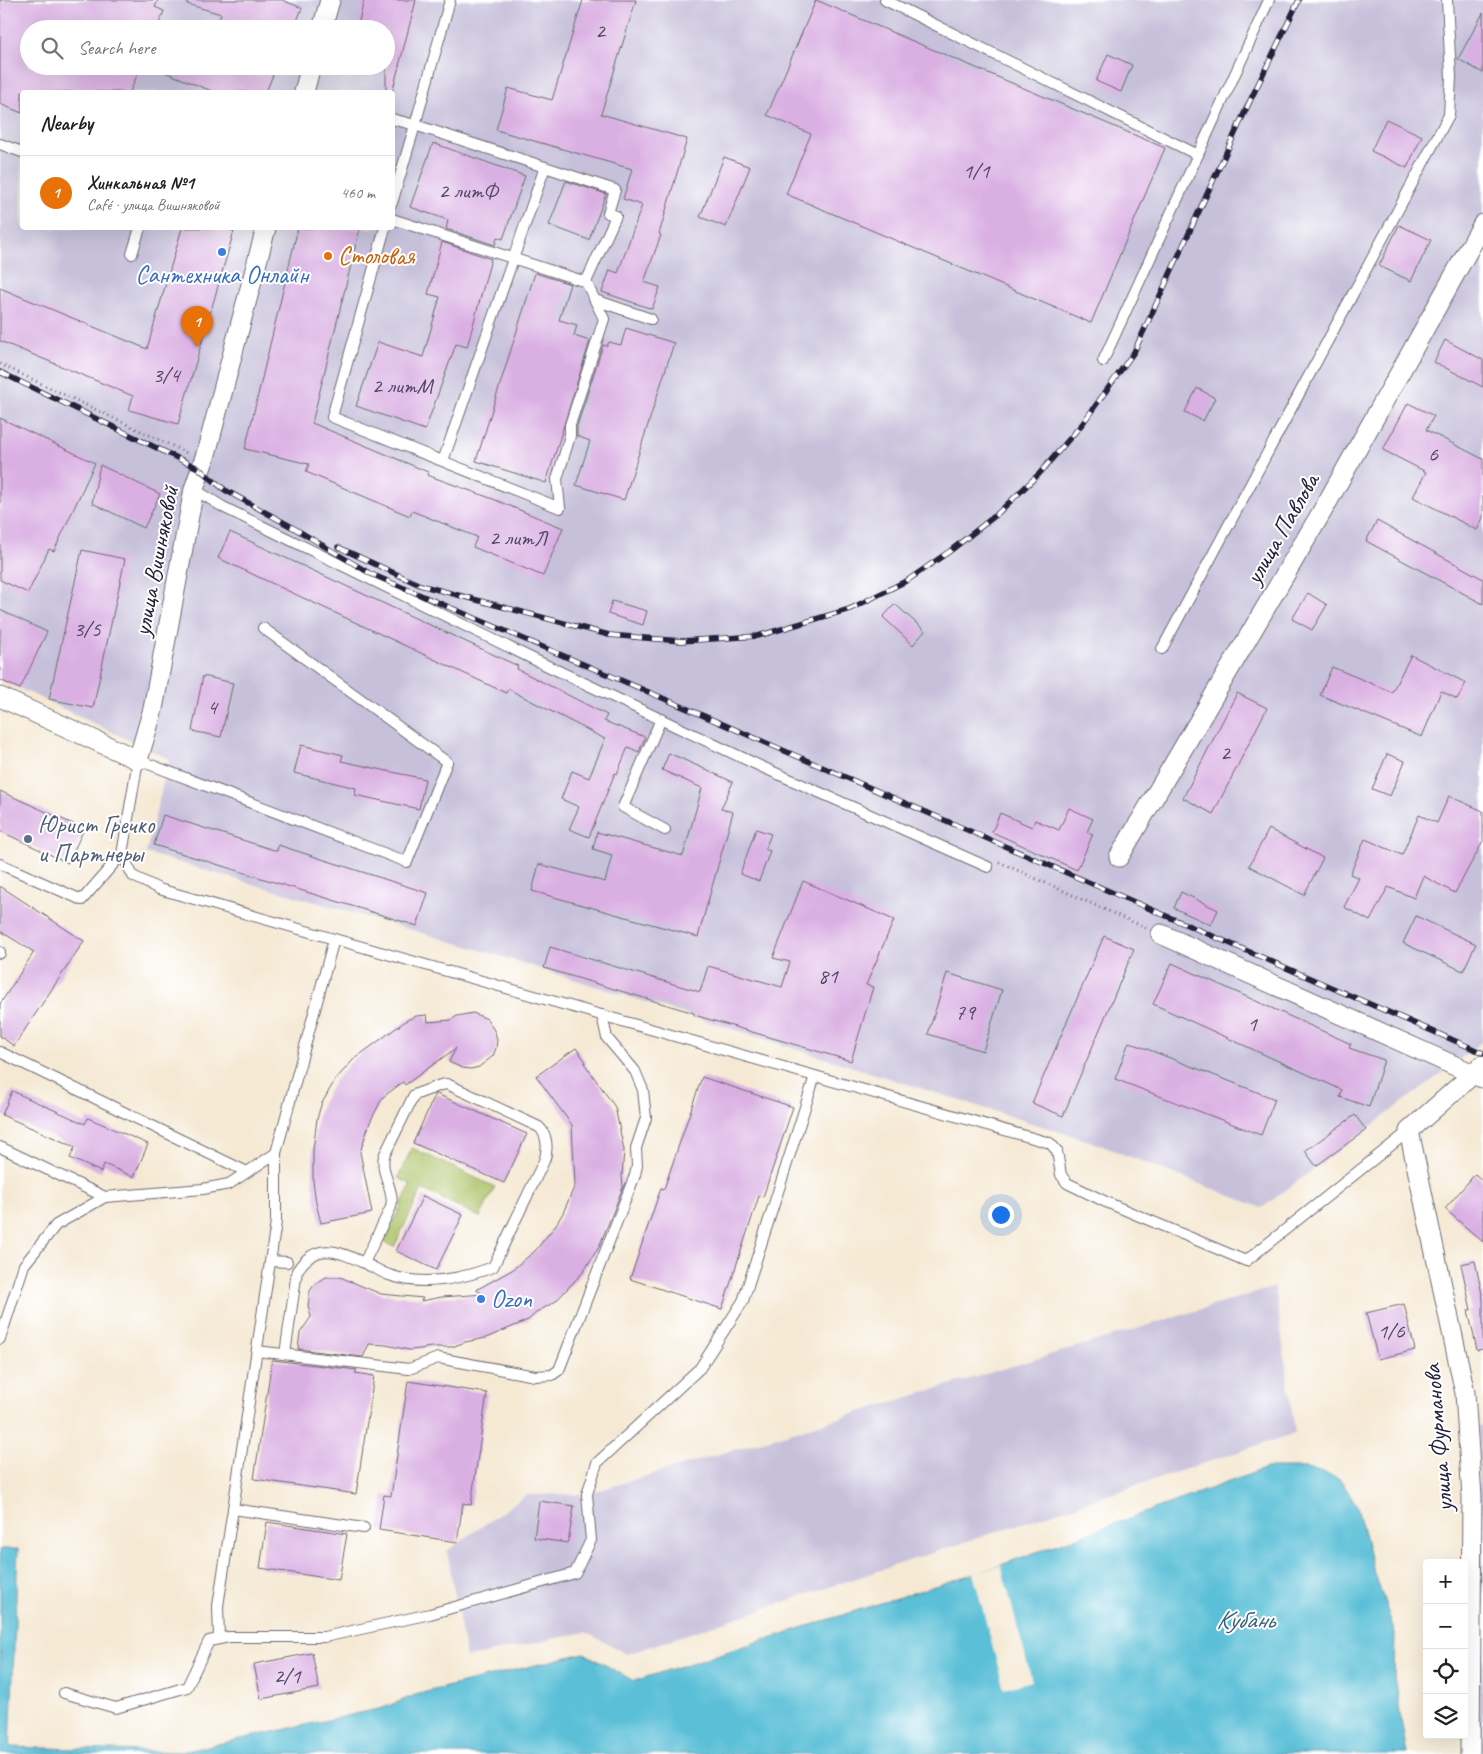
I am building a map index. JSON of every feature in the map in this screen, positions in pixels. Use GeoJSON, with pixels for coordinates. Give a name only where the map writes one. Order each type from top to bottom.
{"type":"FeatureCollection","features":[{"type":"Feature","properties":{"kind":"street"},"geometry":{"type":"LineString","coordinates":[[324,20],[330,0]]}},
{"type":"Feature","properties":{"kind":"street"},"geometry":{"type":"LineString","coordinates":[[305,90],[309,75]]}},
{"type":"Feature","properties":{"kind":"street","name":"улица Павлова"},"geometry":{"type":"LineString","coordinates":[[1119,858],[1323,510],[1483,224]]}},
{"type":"Feature","properties":{"kind":"street","name":"улица Вишняковой"},"geometry":{"type":"LineString","coordinates":[[138,760],[152,709],[194,489],[206,454],[262,230]]}},
{"type":"Feature","properties":{"kind":"street"},"geometry":{"type":"LineString","coordinates":[[0,697],[138,760]]}},
{"type":"Feature","properties":{"kind":"street"},"geometry":{"type":"LineString","coordinates":[[1161,934],[1479,1073],[1408,1131]]}},
{"type":"Feature","properties":{"kind":"street","name":"улица Фурманова"},"geometry":{"type":"LineString","coordinates":[[1408,1131],[1465,1393],[1472,1497],[1470,1754]]}},
{"type":"Feature","properties":{"kind":"lane"},"geometry":{"type":"LineString","coordinates":[[395,193],[450,0]]}},
{"type":"Feature","properties":{"kind":"lane"},"geometry":{"type":"LineString","coordinates":[[885,0],[1198,155]]}},
{"type":"Feature","properties":{"kind":"lane"},"geometry":{"type":"LineString","coordinates":[[1103,360],[1269,0]]}},
{"type":"Feature","properties":{"kind":"lane"},"geometry":{"type":"LineString","coordinates":[[1162,649],[1449,115],[1451,78],[1447,0]]}},
{"type":"Feature","properties":{"kind":"lane"},"geometry":{"type":"LineString","coordinates":[[395,120],[615,190],[608,213],[616,216],[586,282]]}},
{"type":"Feature","properties":{"kind":"lane"},"geometry":{"type":"LineString","coordinates":[[0,144],[20,151]]}},
{"type":"Feature","properties":{"kind":"lane"},"geometry":{"type":"LineString","coordinates":[[443,461],[545,167]]}},
{"type":"Feature","properties":{"kind":"lane"},"geometry":{"type":"LineString","coordinates":[[385,230],[332,417],[560,508],[557,479],[570,436],[570,425],[604,318],[586,282],[395,220]]}},
{"type":"Feature","properties":{"kind":"lane"},"geometry":{"type":"LineString","coordinates":[[132,254],[139,230]]}},
{"type":"Feature","properties":{"kind":"lane"},"geometry":{"type":"LineString","coordinates":[[595,300],[651,319]]}},
{"type":"Feature","properties":{"kind":"lane"},"geometry":{"type":"LineString","coordinates":[[194,489],[240,516],[524,655],[771,771],[988,867]]}},
{"type":"Feature","properties":{"kind":"lane"},"geometry":{"type":"LineString","coordinates":[[0,864],[82,900],[122,854],[138,760],[407,862],[447,762],[263,628]]}},
{"type":"Feature","properties":{"kind":"lane"},"geometry":{"type":"LineString","coordinates":[[661,719],[623,807],[665,830]]}},
{"type":"Feature","properties":{"kind":"lane"},"geometry":{"type":"LineString","coordinates":[[122,854],[133,876],[159,888],[1050,1143],[1057,1151],[1061,1175],[1068,1182],[1106,1202],[1246,1260],[1408,1131]]}},
{"type":"Feature","properties":{"kind":"lane"},"geometry":{"type":"LineString","coordinates":[[219,1639],[218,1606],[276,1222],[276,1153],[334,939]]}},
{"type":"Feature","properties":{"kind":"lane"},"geometry":{"type":"LineString","coordinates":[[257,1351],[409,1369],[438,1358],[535,1376],[552,1375],[559,1370],[635,1175],[637,1166],[636,1148],[646,1118],[639,1079],[608,1038],[602,1015]]}},
{"type":"Feature","properties":{"kind":"lane"},"geometry":{"type":"LineString","coordinates":[[0,1052],[247,1172]]}},
{"type":"Feature","properties":{"kind":"lane"},"geometry":{"type":"LineString","coordinates":[[64,1693],[116,1708],[187,1687],[209,1641],[229,1637],[324,1637],[430,1614],[575,1573],[591,1540],[587,1494],[598,1463],[700,1368],[743,1301],[815,1076]]}},
{"type":"Feature","properties":{"kind":"lane"},"geometry":{"type":"LineString","coordinates":[[285,1354],[297,1271],[301,1264],[313,1254],[331,1250],[340,1252],[390,1276],[425,1280],[460,1278],[493,1267],[544,1161],[546,1152],[543,1131],[539,1127],[447,1084],[414,1095],[382,1162],[393,1200],[364,1263]]}},
{"type":"Feature","properties":{"kind":"lane"},"geometry":{"type":"LineString","coordinates":[[0,1147],[105,1197]]}},
{"type":"Feature","properties":{"kind":"lane"},"geometry":{"type":"LineString","coordinates":[[0,1339],[24,1265],[56,1225],[105,1197],[203,1189],[229,1184],[276,1153]]}},
{"type":"Feature","properties":{"kind":"lane"},"geometry":{"type":"LineString","coordinates":[[271,1260],[287,1262]]}},
{"type":"Feature","properties":{"kind":"lane"},"geometry":{"type":"LineString","coordinates":[[233,1509],[364,1528]]}},
{"type":"Feature","properties":{"kind":"path"},"geometry":{"type":"LineString","coordinates":[[0,364],[200,460],[206,454]]}},
{"type":"Feature","properties":{"kind":"path"},"geometry":{"type":"LineString","coordinates":[[70,860],[122,854]]}},
{"type":"Feature","properties":{"kind":"path"},"geometry":{"type":"LineString","coordinates":[[988,867],[998,862],[1161,934]]}},
{"type":"Feature","properties":{"kind":"shaded area"},"geometry":{"type":"Polygon","coordinates":[[[0,0],[1483,0],[1483,1041],[1262,1208],[1092,1142],[477,949],[146,853],[169,759],[0,679],[0,0]]]}},
{"type":"Feature","properties":{"kind":"shaded area"},"geometry":{"type":"Polygon","coordinates":[[[1275,1287],[1295,1433],[627,1654],[585,1632],[466,1658],[447,1551],[526,1495],[587,1494],[1275,1287]]]}},
{"type":"Feature","properties":{"kind":"shaded area"},"geometry":{"type":"Polygon","coordinates":[[[1483,1426],[1483,1754],[1479,1754],[1479,1427],[1483,1426]]]}},
{"type":"Feature","properties":{"kind":"green space"},"geometry":{"type":"Polygon","coordinates":[[[412,1148],[495,1187],[480,1217],[422,1189],[394,1247],[384,1242],[411,1184],[398,1178],[412,1148]]]}},
{"type":"Feature","properties":{"kind":"water","name":"Кубань"},"geometry":{"type":"Polygon","coordinates":[[[1267,1468],[1307,1468],[1340,1479],[1356,1504],[1372,1565],[1395,1633],[1394,1677],[1407,1754],[0,1754],[0,1549],[18,1549],[10,1747],[181,1752],[383,1708],[418,1694],[584,1653],[634,1681],[1001,1565],[1267,1468]]]}},
{"type":"Feature","properties":{"kind":"pier"},"geometry":{"type":"Polygon","coordinates":[[[1001,1565],[1032,1681],[1004,1689],[973,1573],[1001,1565]]]}},
{"type":"Feature","properties":{"kind":"building"},"geometry":{"type":"Polygon","coordinates":[[[0,0],[158,0],[155,7],[164,11],[160,20],[20,20],[20,75],[137,75],[131,90],[20,90],[20,112],[0,104],[0,0]]]}},
{"type":"Feature","properties":{"kind":"building"},"geometry":{"type":"Polygon","coordinates":[[[188,0],[282,0],[302,8],[297,20],[219,20],[221,14],[187,4],[188,0]]]}},
{"type":"Feature","properties":{"kind":"building"},"geometry":{"type":"Polygon","coordinates":[[[364,0],[416,0],[393,90],[386,90],[386,75],[395,75],[395,20],[359,20],[364,0]]]}},
{"type":"Feature","properties":{"kind":"building"},"geometry":{"type":"Polygon","coordinates":[[[583,0],[636,0],[601,114],[687,139],[659,234],[661,235],[644,282],[660,287],[652,309],[602,292],[610,270],[618,273],[642,205],[623,199],[632,169],[496,130],[508,88],[552,100],[583,0]]]}},
{"type":"Feature","properties":{"kind":"building"},"geometry":{"type":"Polygon","coordinates":[[[816,0],[1165,148],[1091,323],[786,194],[811,134],[767,115],[816,0]]]}},
{"type":"Feature","properties":{"kind":"building"},"geometry":{"type":"Polygon","coordinates":[[[1483,13],[1483,73],[1458,59],[1483,13]]]}},
{"type":"Feature","properties":{"kind":"building"},"geometry":{"type":"Polygon","coordinates":[[[1108,54],[1132,65],[1121,92],[1096,81],[1108,54]]]}},
{"type":"Feature","properties":{"kind":"building"},"geometry":{"type":"Polygon","coordinates":[[[172,75],[273,75],[267,90],[209,90],[172,75]]]}},
{"type":"Feature","properties":{"kind":"building"},"geometry":{"type":"Polygon","coordinates":[[[1386,119],[1422,136],[1407,168],[1371,151],[1386,119]]]}},
{"type":"Feature","properties":{"kind":"building"},"geometry":{"type":"Polygon","coordinates":[[[433,143],[525,176],[503,239],[497,237],[495,245],[446,229],[448,220],[410,207],[433,143]]]}},
{"type":"Feature","properties":{"kind":"building"},"geometry":{"type":"Polygon","coordinates":[[[724,157],[750,167],[726,227],[700,217],[724,157]]]}},
{"type":"Feature","properties":{"kind":"building"},"geometry":{"type":"Polygon","coordinates":[[[566,181],[606,194],[589,240],[549,225],[566,181]]]}},
{"type":"Feature","properties":{"kind":"building"},"geometry":{"type":"Polygon","coordinates":[[[1399,225],[1431,240],[1411,281],[1379,266],[1399,225]]]}},
{"type":"Feature","properties":{"kind":"building"},"geometry":{"type":"Polygon","coordinates":[[[181,230],[234,231],[178,424],[129,410],[133,396],[0,341],[0,288],[147,349],[181,230]]]}},
{"type":"Feature","properties":{"kind":"building"},"geometry":{"type":"Polygon","coordinates":[[[298,230],[360,230],[312,423],[428,472],[427,475],[493,499],[563,528],[543,576],[473,547],[477,537],[412,511],[410,516],[306,472],[309,464],[245,449],[298,230]]]}},
{"type":"Feature","properties":{"kind":"building"},"geometry":{"type":"Polygon","coordinates":[[[442,242],[491,259],[467,347],[456,344],[425,430],[356,406],[378,342],[423,357],[440,297],[428,294],[442,242]]]}},
{"type":"Feature","properties":{"kind":"building"},"geometry":{"type":"Polygon","coordinates":[[[535,273],[570,284],[559,320],[577,325],[574,336],[590,341],[546,483],[476,461],[535,273]]]}},
{"type":"Feature","properties":{"kind":"building"},"geometry":{"type":"Polygon","coordinates":[[[626,328],[674,343],[624,500],[576,485],[590,441],[577,436],[577,426],[603,345],[607,346],[609,342],[621,345],[626,328]]]}},
{"type":"Feature","properties":{"kind":"building"},"geometry":{"type":"Polygon","coordinates":[[[1445,340],[1483,360],[1483,387],[1434,362],[1445,340]]]}},
{"type":"Feature","properties":{"kind":"building"},"geometry":{"type":"Polygon","coordinates":[[[1197,388],[1215,398],[1203,421],[1185,412],[1197,388]]]}},
{"type":"Feature","properties":{"kind":"building"},"geometry":{"type":"Polygon","coordinates":[[[1408,403],[1434,416],[1426,430],[1483,459],[1483,518],[1477,530],[1413,497],[1426,472],[1383,450],[1408,403]]]}},
{"type":"Feature","properties":{"kind":"building"},"geometry":{"type":"Polygon","coordinates":[[[0,418],[95,463],[54,551],[49,549],[28,593],[0,580],[0,418]]]}},
{"type":"Feature","properties":{"kind":"building"},"geometry":{"type":"Polygon","coordinates":[[[100,465],[160,494],[144,528],[92,503],[100,465]]]}},
{"type":"Feature","properties":{"kind":"building"},"geometry":{"type":"Polygon","coordinates":[[[1377,521],[1483,579],[1483,604],[1366,541],[1377,521]]]}},
{"type":"Feature","properties":{"kind":"building"},"geometry":{"type":"Polygon","coordinates":[[[230,532],[518,666],[517,669],[607,715],[604,721],[645,737],[639,752],[628,747],[617,774],[615,773],[589,837],[569,829],[579,807],[561,799],[572,771],[589,778],[605,739],[508,689],[506,693],[218,558],[230,532]]]}},
{"type":"Feature","properties":{"kind":"building"},"geometry":{"type":"Polygon","coordinates":[[[82,550],[125,559],[93,708],[49,699],[82,550]]]}},
{"type":"Feature","properties":{"kind":"building"},"geometry":{"type":"Polygon","coordinates":[[[1308,593],[1327,605],[1312,630],[1292,619],[1308,593]]]}},
{"type":"Feature","properties":{"kind":"building"},"geometry":{"type":"Polygon","coordinates":[[[612,601],[647,611],[643,625],[608,614],[612,601]]]}},
{"type":"Feature","properties":{"kind":"building"},"geometry":{"type":"Polygon","coordinates":[[[895,604],[925,631],[913,645],[883,617],[895,604]]]}},
{"type":"Feature","properties":{"kind":"building"},"geometry":{"type":"Polygon","coordinates":[[[0,610],[47,632],[20,689],[0,680],[0,610]]]}},
{"type":"Feature","properties":{"kind":"building"},"geometry":{"type":"Polygon","coordinates":[[[1411,655],[1466,683],[1457,699],[1441,691],[1422,737],[1320,695],[1332,667],[1392,692],[1411,655]]]}},
{"type":"Feature","properties":{"kind":"building"},"geometry":{"type":"Polygon","coordinates":[[[203,676],[233,683],[221,737],[192,731],[203,676]]]}},
{"type":"Feature","properties":{"kind":"building"},"geometry":{"type":"Polygon","coordinates":[[[1237,693],[1267,708],[1213,814],[1183,798],[1237,693]]]}},
{"type":"Feature","properties":{"kind":"building"},"geometry":{"type":"Polygon","coordinates":[[[301,745],[343,755],[341,761],[425,779],[419,809],[355,795],[356,788],[294,773],[301,745]]]}},
{"type":"Feature","properties":{"kind":"building"},"geometry":{"type":"Polygon","coordinates":[[[669,753],[733,782],[721,809],[733,812],[698,937],[532,891],[539,864],[605,882],[612,855],[593,849],[597,832],[683,856],[702,788],[662,770],[669,753]]]}},
{"type":"Feature","properties":{"kind":"building"},"geometry":{"type":"Polygon","coordinates":[[[1387,754],[1405,761],[1390,796],[1372,789],[1387,754]]]}},
{"type":"Feature","properties":{"kind":"building"},"geometry":{"type":"Polygon","coordinates":[[[0,791],[84,829],[68,863],[0,831],[0,791]]]}},
{"type":"Feature","properties":{"kind":"building"},"geometry":{"type":"Polygon","coordinates":[[[1449,796],[1483,811],[1483,841],[1455,893],[1423,876],[1414,898],[1388,887],[1370,921],[1344,907],[1359,878],[1350,874],[1365,839],[1402,855],[1419,815],[1437,823],[1449,796]]]}},
{"type":"Feature","properties":{"kind":"building"},"geometry":{"type":"Polygon","coordinates":[[[1069,808],[1093,819],[1087,832],[1093,834],[1077,870],[992,832],[1000,813],[1032,827],[1035,820],[1059,830],[1069,808]]]}},
{"type":"Feature","properties":{"kind":"building"},"geometry":{"type":"Polygon","coordinates":[[[163,815],[277,851],[278,845],[428,893],[417,926],[154,845],[163,815]]]}},
{"type":"Feature","properties":{"kind":"building"},"geometry":{"type":"Polygon","coordinates":[[[756,829],[771,834],[765,849],[770,851],[759,881],[740,874],[756,829]]]}},
{"type":"Feature","properties":{"kind":"building"},"geometry":{"type":"Polygon","coordinates":[[[1269,829],[1323,858],[1304,895],[1249,866],[1269,829]]]}},
{"type":"Feature","properties":{"kind":"building"},"geometry":{"type":"Polygon","coordinates":[[[803,881],[894,920],[866,985],[873,987],[851,1061],[544,968],[550,947],[700,992],[708,966],[782,987],[790,962],[773,958],[803,881]]]}},
{"type":"Feature","properties":{"kind":"building"},"geometry":{"type":"Polygon","coordinates":[[[0,886],[84,941],[14,1046],[0,1036],[0,1004],[34,952],[0,931],[0,886]]]}},
{"type":"Feature","properties":{"kind":"building"},"geometry":{"type":"Polygon","coordinates":[[[1181,892],[1218,910],[1211,925],[1174,908],[1181,892]]]}},
{"type":"Feature","properties":{"kind":"building"},"geometry":{"type":"Polygon","coordinates":[[[1416,916],[1476,944],[1463,971],[1403,943],[1416,916]]]}},
{"type":"Feature","properties":{"kind":"building"},"geometry":{"type":"Polygon","coordinates":[[[1104,936],[1134,949],[1063,1116],[1032,1103],[1104,936]]]}},
{"type":"Feature","properties":{"kind":"building"},"geometry":{"type":"Polygon","coordinates":[[[1172,963],[1351,1044],[1349,1048],[1384,1060],[1369,1107],[1340,1097],[1342,1090],[1153,1004],[1172,963]]]}},
{"type":"Feature","properties":{"kind":"building"},"geometry":{"type":"Polygon","coordinates":[[[947,973],[1002,990],[983,1051],[928,1034],[947,973]]]}},
{"type":"Feature","properties":{"kind":"building"},"geometry":{"type":"Polygon","coordinates":[[[473,1013],[487,1019],[495,1032],[497,1040],[493,1056],[479,1067],[471,1069],[462,1068],[449,1062],[456,1048],[405,1085],[403,1082],[383,1097],[370,1122],[360,1152],[372,1213],[321,1223],[313,1181],[313,1150],[321,1105],[335,1080],[354,1059],[407,1020],[416,1016],[427,1015],[428,1022],[451,1020],[457,1016],[473,1013]]]}},
{"type":"Feature","properties":{"kind":"building"},"geometry":{"type":"Polygon","coordinates":[[[1129,1042],[1275,1099],[1261,1135],[1115,1079],[1129,1042]]]}},
{"type":"Feature","properties":{"kind":"building"},"geometry":{"type":"Polygon","coordinates":[[[576,1048],[586,1062],[584,1063],[615,1107],[624,1150],[623,1187],[599,1247],[583,1272],[556,1301],[537,1312],[528,1320],[486,1338],[465,1342],[452,1347],[409,1350],[386,1345],[369,1344],[363,1357],[298,1349],[300,1333],[311,1317],[308,1306],[310,1291],[314,1285],[326,1277],[340,1277],[381,1294],[423,1298],[421,1301],[442,1297],[485,1294],[476,1290],[512,1270],[535,1251],[563,1213],[575,1185],[572,1125],[536,1076],[576,1048]]]}},
{"type":"Feature","properties":{"kind":"building"},"geometry":{"type":"Polygon","coordinates":[[[702,1077],[793,1107],[763,1197],[759,1196],[722,1309],[630,1279],[661,1188],[664,1189],[702,1077]]]}},
{"type":"Feature","properties":{"kind":"building"},"geometry":{"type":"Polygon","coordinates":[[[12,1091],[85,1124],[88,1118],[148,1144],[134,1177],[104,1164],[101,1172],[70,1158],[75,1147],[2,1115],[12,1091]]]}},
{"type":"Feature","properties":{"kind":"building"},"geometry":{"type":"Polygon","coordinates":[[[437,1094],[527,1134],[504,1183],[413,1143],[437,1094]]]}},
{"type":"Feature","properties":{"kind":"building"},"geometry":{"type":"Polygon","coordinates":[[[1355,1115],[1366,1130],[1316,1166],[1305,1151],[1355,1115]]]}},
{"type":"Feature","properties":{"kind":"building"},"geometry":{"type":"Polygon","coordinates":[[[1475,1174],[1483,1181],[1483,1242],[1445,1209],[1475,1174]]]}},
{"type":"Feature","properties":{"kind":"building"},"geometry":{"type":"Polygon","coordinates":[[[423,1196],[463,1215],[436,1270],[396,1251],[423,1196]]]}},
{"type":"Feature","properties":{"kind":"building"},"geometry":{"type":"Polygon","coordinates":[[[1475,1261],[1483,1299],[1483,1349],[1477,1350],[1468,1310],[1471,1310],[1461,1264],[1475,1261]]]}},
{"type":"Feature","properties":{"kind":"building"},"geometry":{"type":"Polygon","coordinates":[[[1404,1304],[1415,1350],[1378,1359],[1366,1313],[1404,1304]]]}},
{"type":"Feature","properties":{"kind":"building"},"geometry":{"type":"Polygon","coordinates":[[[272,1360],[357,1370],[355,1373],[374,1376],[356,1494],[254,1479],[272,1360]]]}},
{"type":"Feature","properties":{"kind":"building"},"geometry":{"type":"Polygon","coordinates":[[[408,1381],[487,1393],[471,1505],[463,1503],[457,1542],[379,1530],[384,1495],[391,1496],[408,1381]]]}},
{"type":"Feature","properties":{"kind":"building"},"geometry":{"type":"Polygon","coordinates":[[[539,1501],[574,1506],[568,1543],[534,1538],[539,1501]]]}},
{"type":"Feature","properties":{"kind":"building"},"geometry":{"type":"Polygon","coordinates":[[[267,1522],[347,1534],[339,1580],[260,1568],[267,1522]]]}},
{"type":"Feature","properties":{"kind":"building"},"geometry":{"type":"Polygon","coordinates":[[[312,1653],[319,1688],[261,1699],[254,1664],[312,1653]]]}},
{"type":"Feature","properties":{"kind":"railway"},"geometry":{"type":"LineString","coordinates":[[338,547],[420,585],[609,635],[681,641],[758,636],[850,609],[908,580],[950,551],[996,515],[1039,474],[1083,423],[1134,352],[1249,103],[1299,0]]}},
{"type":"Feature","properties":{"kind":"railway"},"geometry":{"type":"LineString","coordinates":[[0,372],[198,468],[225,490],[371,574],[1483,1053]]}},
{"type":"Feature","properties":{"kind":"place","name":"Сантехника Онлайн"},"geometry":{"type":"Point","coordinates":[222,252]}},
{"type":"Feature","properties":{"kind":"place","name":"Столовая"},"geometry":{"type":"Point","coordinates":[328,256]}},
{"type":"Feature","properties":{"kind":"place","name":"Хинкальная №1"},"geometry":{"type":"Point","coordinates":[197,347]}},
{"type":"Feature","properties":{"kind":"place","name":"Юрист Гречко и Партнеры"},"geometry":{"type":"Point","coordinates":[28,839]}},
{"type":"Feature","properties":{"kind":"place","name":"Ozon"},"geometry":{"type":"Point","coordinates":[481,1299]}}]}
